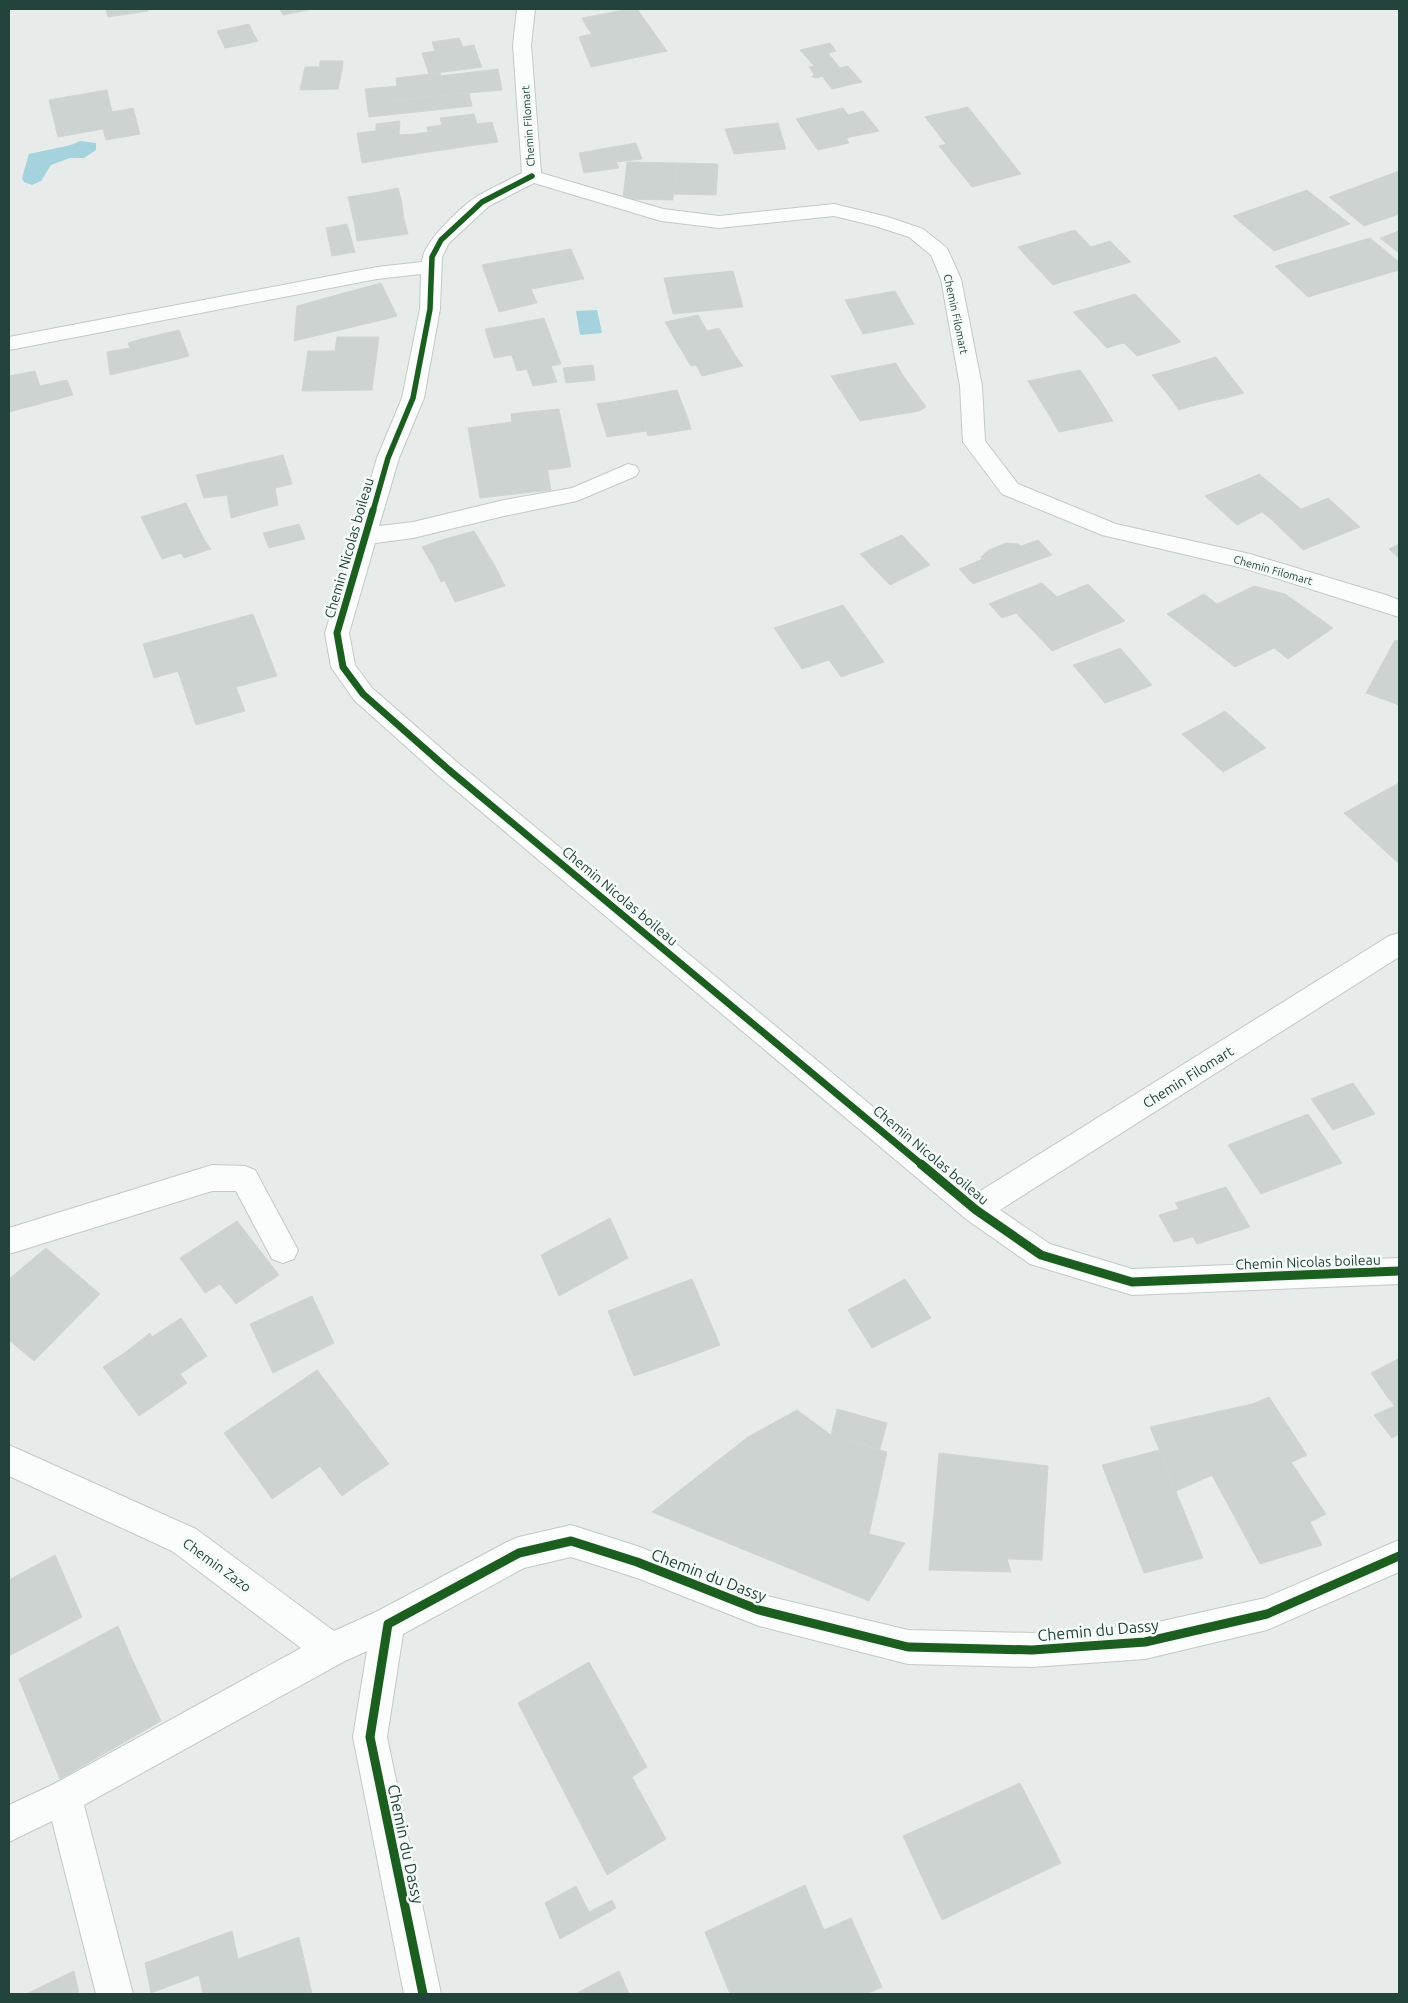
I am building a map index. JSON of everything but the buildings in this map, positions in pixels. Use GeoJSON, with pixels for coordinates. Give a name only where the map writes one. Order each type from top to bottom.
{"type":"FeatureCollection","features":[{"type":"Feature","properties":{"kind":"street","name":"Chemin Filomart"},"geometry":{"type":"LineString","coordinates":[[526,9],[522,45],[532,176],[660,215],[718,222],[834,210],[881,221],[916,233],[940,252],[951,279],[971,386],[974,442],[1010,489],[1110,530],[1250,562],[1399,609]]}},
{"type":"Feature","properties":{"kind":"street","name":"Chemin Nicolas boileau"},"geometry":{"type":"LineString","coordinates":[[532,176],[482,202],[441,240],[432,257],[430,309],[413,398],[388,458],[337,633],[343,667],[363,694],[449,770],[976,1210],[1040,1255],[1132,1282],[1399,1271]]}},
{"type":"Feature","properties":{"kind":"street"},"geometry":{"type":"LineString","coordinates":[[9,344],[377,273],[432,267]]}},
{"type":"Feature","properties":{"kind":"street"},"geometry":{"type":"LineString","coordinates":[[365,536],[412,530],[504,508],[576,494],[628,471]]}},
{"type":"Feature","properties":{"kind":"street","name":"Chemin Filomart"},"geometry":{"type":"LineString","coordinates":[[976,1210],[1399,944]]}},
{"type":"Feature","properties":{"kind":"street"},"geometry":{"type":"LineString","coordinates":[[9,1241],[212,1178],[245,1178],[283,1250]]}},
{"type":"Feature","properties":{"kind":"street","name":"Chemin Zazo"},"geometry":{"type":"LineString","coordinates":[[9,1460],[184,1540],[331,1650]]}},
{"type":"Feature","properties":{"kind":"street","name":"Chemin du Dassy"},"geometry":{"type":"LineString","coordinates":[[423,1994],[370,1737],[388,1624],[520,1553],[571,1541],[637,1562],[759,1610],[908,1647],[1032,1650],[1145,1642],[1267,1614],[1399,1556]]}},
{"type":"Feature","properties":{"kind":"street"},"geometry":{"type":"LineString","coordinates":[[9,1824],[64,1797],[331,1650],[388,1624]]}},
{"type":"Feature","properties":{"kind":"street"},"geometry":{"type":"LineString","coordinates":[[64,1797],[114,1994]]}},
{"type":"Feature","properties":{"kind":"water"},"geometry":{"type":"Polygon","coordinates":[[[80,141],[96,143],[96,150],[84,158],[70,158],[51,165],[41,181],[32,185],[24,182],[22,178],[29,154],[71,145],[80,141]]]}},
{"type":"Feature","properties":{"kind":"water"},"geometry":{"type":"Polygon","coordinates":[[[597,310],[602,333],[580,335],[576,311],[597,310]]]}},
{"type":"Feature","properties":{"kind":"cycle path"},"geometry":{"type":"LineString","coordinates":[[532,176],[482,202],[441,240],[432,257],[430,309],[413,398],[388,458],[337,633],[343,667],[363,694],[449,770],[976,1210],[1041,1255],[1132,1282],[1399,1271]]}},
{"type":"Feature","properties":{"kind":"cycle path"},"geometry":{"type":"LineString","coordinates":[[423,1994],[370,1737],[388,1624],[519,1553],[571,1541],[637,1562],[759,1610],[908,1647],[1032,1650],[1145,1642],[1267,1614],[1399,1556]]}}]}
